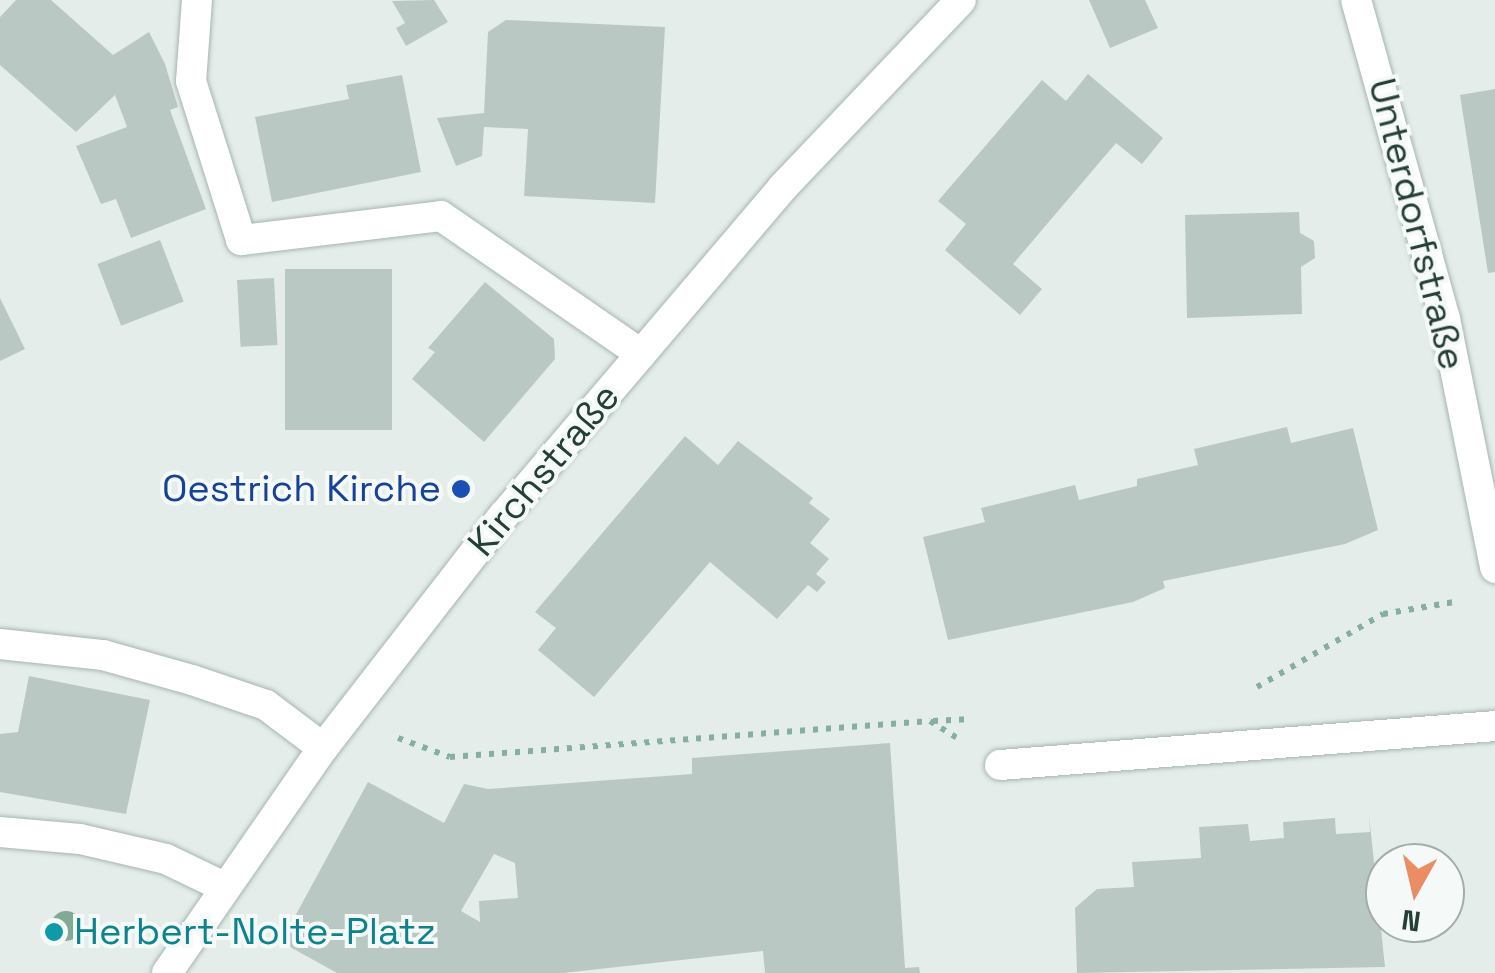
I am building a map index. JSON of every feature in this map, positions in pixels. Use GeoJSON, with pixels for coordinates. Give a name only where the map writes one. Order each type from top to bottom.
{"type":"FeatureCollection","features":[{"type":"Feature","properties":{"kind":"street"},"geometry":{"type":"LineString","coordinates":[[197,0],[191,80],[241,240],[441,216],[641,354]]}},
{"type":"Feature","properties":{"kind":"street","name":"Kirchstraße"},"geometry":{"type":"LineString","coordinates":[[183,969],[224,887],[346,718],[641,354],[783,188],[962,0]]}},
{"type":"Feature","properties":{"kind":"street","name":"Unterdorfstraße"},"geometry":{"type":"LineString","coordinates":[[1356,0],[1446,319],[1495,568]]}},
{"type":"Feature","properties":{"kind":"street"},"geometry":{"type":"LineString","coordinates":[[0,644],[103,655],[192,680],[266,705],[323,748]]}},
{"type":"Feature","properties":{"kind":"street"},"geometry":{"type":"LineString","coordinates":[[1000,764],[1495,726]]}},
{"type":"Feature","properties":{"kind":"street"},"geometry":{"type":"LineString","coordinates":[[0,832],[80,839],[166,859],[224,887]]}},
{"type":"Feature","properties":{"kind":"path"},"geometry":{"type":"LineString","coordinates":[[1253,689],[1383,614],[1458,601]]}},
{"type":"Feature","properties":{"kind":"path"},"geometry":{"type":"LineString","coordinates":[[346,718],[450,757],[988,718]]}},
{"type":"Feature","properties":{"kind":"path"},"geometry":{"type":"LineString","coordinates":[[930,721],[1000,764]]}},
{"type":"Feature","properties":{"kind":"building"},"geometry":{"type":"Polygon","coordinates":[[[16,0],[51,0],[113,55],[149,32],[165,64],[178,107],[170,110],[206,209],[131,238],[116,199],[101,204],[76,146],[127,127],[115,95],[76,132],[0,65],[0,17],[16,0]]]}},
{"type":"Feature","properties":{"kind":"building"},"geometry":{"type":"Polygon","coordinates":[[[434,0],[448,22],[406,46],[396,28],[405,23],[392,1],[434,0]]]}},
{"type":"Feature","properties":{"kind":"building"},"geometry":{"type":"Polygon","coordinates":[[[1089,0],[1145,0],[1158,28],[1110,48],[1089,0]]]}},
{"type":"Feature","properties":{"kind":"building"},"geometry":{"type":"Polygon","coordinates":[[[506,20],[665,27],[655,203],[524,196],[528,129],[484,127],[482,156],[456,166],[437,118],[484,113],[488,32],[506,20]]]}},
{"type":"Feature","properties":{"kind":"building"},"geometry":{"type":"Polygon","coordinates":[[[1088,74],[1163,138],[1142,164],[1116,143],[1013,264],[1042,289],[1020,315],[945,250],[966,224],[938,201],[1042,80],[1066,101],[1088,74]]]}},
{"type":"Feature","properties":{"kind":"building"},"geometry":{"type":"Polygon","coordinates":[[[402,75],[421,172],[272,202],[255,117],[349,99],[346,85],[402,75]]]}},
{"type":"Feature","properties":{"kind":"building"},"geometry":{"type":"Polygon","coordinates":[[[1495,89],[1495,272],[1488,273],[1460,95],[1495,89]]]}},
{"type":"Feature","properties":{"kind":"building"},"geometry":{"type":"Polygon","coordinates":[[[1299,212],[1300,233],[1314,241],[1315,258],[1301,267],[1302,314],[1187,318],[1185,215],[1299,212]]]}},
{"type":"Feature","properties":{"kind":"building"},"geometry":{"type":"Polygon","coordinates":[[[160,240],[184,302],[121,326],[97,264],[160,240]]]}},
{"type":"Feature","properties":{"kind":"building"},"geometry":{"type":"Polygon","coordinates":[[[285,269],[392,269],[392,430],[285,430],[285,269]]]}},
{"type":"Feature","properties":{"kind":"building"},"geometry":{"type":"Polygon","coordinates":[[[274,278],[278,345],[241,347],[237,280],[274,278]]]}},
{"type":"Feature","properties":{"kind":"building"},"geometry":{"type":"Polygon","coordinates":[[[485,282],[554,339],[555,359],[484,442],[412,379],[435,352],[428,348],[485,282]]]}},
{"type":"Feature","properties":{"kind":"building"},"geometry":{"type":"Polygon","coordinates":[[[0,298],[25,349],[0,361],[0,298]]]}},
{"type":"Feature","properties":{"kind":"building"},"geometry":{"type":"Polygon","coordinates":[[[1287,427],[1291,443],[1353,428],[1378,530],[1345,544],[1163,581],[1165,588],[1133,602],[948,640],[923,537],[985,522],[981,508],[1075,485],[1079,500],[1137,486],[1137,479],[1198,465],[1194,449],[1287,427]]]}},
{"type":"Feature","properties":{"kind":"building"},"geometry":{"type":"Polygon","coordinates":[[[685,436],[718,465],[738,441],[813,498],[809,503],[830,519],[810,543],[829,559],[816,574],[826,582],[817,592],[808,585],[777,619],[710,562],[594,697],[538,650],[556,628],[535,612],[685,436]]]}},
{"type":"Feature","properties":{"kind":"building"},"geometry":{"type":"Polygon","coordinates":[[[29,676],[150,700],[126,814],[0,792],[0,734],[18,732],[29,676]]]}},
{"type":"Feature","properties":{"kind":"building"},"geometry":{"type":"Polygon","coordinates":[[[890,743],[905,968],[919,967],[920,973],[765,973],[763,951],[563,973],[337,973],[281,942],[368,782],[444,823],[464,784],[488,789],[692,774],[692,758],[890,743]],[[494,854],[461,911],[480,922],[479,901],[518,898],[515,863],[494,854]]]}},
{"type":"Feature","properties":{"kind":"building"},"geometry":{"type":"Polygon","coordinates":[[[1369,815],[1372,843],[1365,843],[1365,943],[1382,943],[1385,967],[1077,973],[1075,908],[1097,889],[1134,887],[1132,862],[1201,858],[1199,827],[1248,824],[1250,841],[1284,838],[1283,822],[1335,818],[1336,834],[1370,832],[1369,815]]]}},
{"type":"Feature","properties":{"kind":"place","name":"Oestrich Kirche"},"geometry":{"type":"Point","coordinates":[461,489]}},
{"type":"Feature","properties":{"kind":"place","name":"Herbert-Nolte-Platz"},"geometry":{"type":"Point","coordinates":[54,932]}}]}
